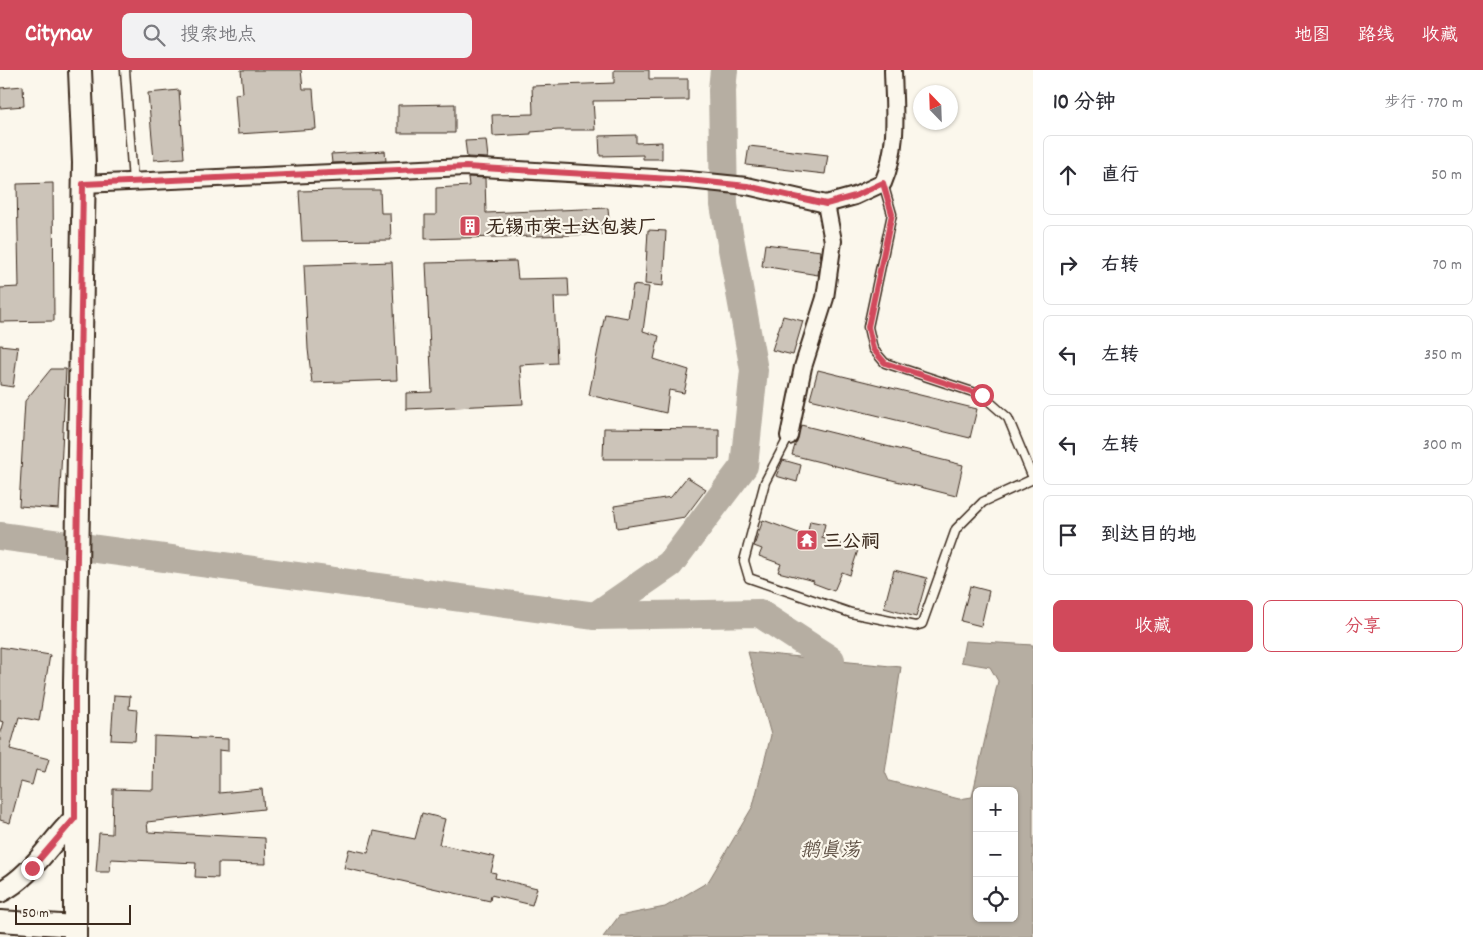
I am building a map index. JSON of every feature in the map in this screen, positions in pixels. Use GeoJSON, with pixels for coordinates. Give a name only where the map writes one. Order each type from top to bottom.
{"type":"FeatureCollection","features":[{"type":"Feature","properties":{"kind":"main road"},"geometry":{"type":"LineString","coordinates":[[75,931],[75,682],[83,184],[80,70]]}},
{"type":"Feature","properties":{"kind":"street"},"geometry":{"type":"LineString","coordinates":[[83,184],[466,167],[688,180],[747,186],[826,204],[855,196],[883,183],[892,162],[895,136],[893,70]]}},
{"type":"Feature","properties":{"kind":"street"},"geometry":{"type":"LineString","coordinates":[[788,436],[803,367],[825,298],[833,240],[826,204]]}},
{"type":"Feature","properties":{"kind":"street"},"geometry":{"type":"LineString","coordinates":[[0,892],[10,887],[32,868],[75,818]]}},
{"type":"Feature","properties":{"kind":"street"},"geometry":{"type":"LineString","coordinates":[[0,922],[75,931]]}},
{"type":"Feature","properties":{"kind":"street"},"geometry":{"type":"LineString","coordinates":[[0,922],[12,937]]}},
{"type":"Feature","properties":{"kind":"lane"},"geometry":{"type":"LineString","coordinates":[[125,70],[133,182]]}},
{"type":"Feature","properties":{"kind":"lane"},"geometry":{"type":"LineString","coordinates":[[788,436],[765,482],[744,562],[749,578],[851,613],[915,626],[922,624],[956,529],[983,502],[1033,479],[1008,418],[982,395],[885,363],[873,349],[868,327],[892,214],[883,183]]}},
{"type":"Feature","properties":{"kind":"water","name":"鹅真荡"},"geometry":{"type":"Polygon","coordinates":[[[965,641],[1033,645],[1033,937],[603,937],[619,916],[665,907],[708,882],[753,806],[771,735],[748,652],[901,667],[885,772],[889,781],[959,799],[972,797],[973,793],[973,922],[1018,922],[1018,787],[974,787],[998,681],[990,667],[961,662],[965,641]]]}},
{"type":"Feature","properties":{"kind":"building"},"geometry":{"type":"Polygon","coordinates":[[[241,70],[301,70],[303,89],[313,89],[316,129],[238,134],[235,94],[243,93],[241,70]]]}},
{"type":"Feature","properties":{"kind":"building"},"geometry":{"type":"Polygon","coordinates":[[[614,70],[649,70],[649,79],[688,79],[688,100],[593,101],[595,130],[558,130],[531,132],[531,134],[493,136],[492,115],[533,114],[532,86],[614,83],[614,70]]]}},
{"type":"Feature","properties":{"kind":"building"},"geometry":{"type":"Polygon","coordinates":[[[23,86],[24,106],[0,108],[0,88],[23,86]]]}},
{"type":"Feature","properties":{"kind":"building"},"geometry":{"type":"Polygon","coordinates":[[[179,90],[184,158],[154,160],[148,93],[179,90]]]}},
{"type":"Feature","properties":{"kind":"building"},"geometry":{"type":"Polygon","coordinates":[[[455,104],[455,133],[398,133],[398,105],[455,104]]]}},
{"type":"Feature","properties":{"kind":"building"},"geometry":{"type":"Polygon","coordinates":[[[636,135],[636,143],[662,142],[662,159],[643,159],[643,155],[600,156],[599,136],[636,135]]]}},
{"type":"Feature","properties":{"kind":"building"},"geometry":{"type":"Polygon","coordinates":[[[486,140],[488,158],[467,157],[465,141],[486,140]]]}},
{"type":"Feature","properties":{"kind":"building"},"geometry":{"type":"Polygon","coordinates":[[[749,146],[828,155],[825,174],[746,165],[749,146]]]}},
{"type":"Feature","properties":{"kind":"building"},"geometry":{"type":"Polygon","coordinates":[[[385,151],[386,161],[332,163],[331,154],[385,151]]]}},
{"type":"Feature","properties":{"kind":"building"},"geometry":{"type":"Polygon","coordinates":[[[468,177],[485,178],[486,213],[608,208],[610,234],[425,239],[425,215],[436,215],[436,188],[469,186],[468,177]]]}},
{"type":"Feature","properties":{"kind":"building"},"geometry":{"type":"Polygon","coordinates":[[[53,183],[54,321],[0,322],[0,288],[19,287],[17,184],[53,183]]]}},
{"type":"Feature","properties":{"kind":"building"},"geometry":{"type":"Polygon","coordinates":[[[380,190],[381,213],[390,213],[391,240],[302,241],[299,191],[380,190]]]}},
{"type":"Feature","properties":{"kind":"building"},"geometry":{"type":"Polygon","coordinates":[[[648,230],[666,231],[663,286],[645,284],[648,230]]]}},
{"type":"Feature","properties":{"kind":"building"},"geometry":{"type":"Polygon","coordinates":[[[765,244],[821,251],[818,275],[762,266],[765,244]]]}},
{"type":"Feature","properties":{"kind":"building"},"geometry":{"type":"Polygon","coordinates":[[[516,261],[518,279],[568,278],[569,297],[554,297],[557,363],[520,365],[523,404],[406,409],[406,393],[432,392],[426,263],[516,261]]]}},
{"type":"Feature","properties":{"kind":"building"},"geometry":{"type":"Polygon","coordinates":[[[392,262],[397,380],[312,383],[308,349],[304,265],[392,262]]]}},
{"type":"Feature","properties":{"kind":"building"},"geometry":{"type":"Polygon","coordinates":[[[633,285],[649,287],[643,331],[659,336],[654,359],[689,370],[684,393],[669,390],[666,413],[589,395],[605,314],[628,318],[633,285]]]}},
{"type":"Feature","properties":{"kind":"building"},"geometry":{"type":"Polygon","coordinates":[[[783,316],[803,321],[793,355],[772,350],[783,316]]]}},
{"type":"Feature","properties":{"kind":"building"},"geometry":{"type":"Polygon","coordinates":[[[0,345],[18,347],[13,387],[0,385],[0,345]]]}},
{"type":"Feature","properties":{"kind":"building"},"geometry":{"type":"Polygon","coordinates":[[[51,369],[66,369],[59,509],[19,506],[25,401],[51,369]]]}},
{"type":"Feature","properties":{"kind":"building"},"geometry":{"type":"Polygon","coordinates":[[[818,370],[977,409],[970,438],[810,399],[818,370]]]}},
{"type":"Feature","properties":{"kind":"building"},"geometry":{"type":"Polygon","coordinates":[[[801,425],[963,465],[956,496],[792,455],[801,425]]]}},
{"type":"Feature","properties":{"kind":"building"},"geometry":{"type":"Polygon","coordinates":[[[604,428],[719,429],[719,459],[603,459],[604,428]]]}},
{"type":"Feature","properties":{"kind":"building"},"geometry":{"type":"Polygon","coordinates":[[[783,460],[801,465],[797,482],[776,476],[783,460]]]}},
{"type":"Feature","properties":{"kind":"building"},"geometry":{"type":"Polygon","coordinates":[[[687,477],[706,489],[685,517],[617,528],[614,506],[671,497],[687,477]]]}},
{"type":"Feature","properties":{"kind":"building"},"geometry":{"type":"Polygon","coordinates":[[[763,520],[807,536],[810,521],[825,524],[822,538],[858,550],[850,575],[842,572],[834,591],[813,583],[814,581],[778,572],[781,564],[759,556],[762,549],[754,546],[763,520]]]}},
{"type":"Feature","properties":{"kind":"building"},"geometry":{"type":"Polygon","coordinates":[[[894,570],[927,578],[916,617],[884,608],[894,570]]]}},
{"type":"Feature","properties":{"kind":"building"},"geometry":{"type":"Polygon","coordinates":[[[970,586],[989,591],[981,626],[961,621],[970,586]]]}},
{"type":"Feature","properties":{"kind":"building"},"geometry":{"type":"Polygon","coordinates":[[[0,647],[50,655],[39,721],[19,717],[10,749],[49,759],[45,772],[36,770],[32,785],[21,782],[10,823],[0,820],[0,736],[4,722],[0,721],[0,647]]]}},
{"type":"Feature","properties":{"kind":"building"},"geometry":{"type":"Polygon","coordinates":[[[114,695],[130,696],[129,709],[137,710],[135,741],[111,740],[114,695]]]}},
{"type":"Feature","properties":{"kind":"building"},"geometry":{"type":"Polygon","coordinates":[[[154,736],[228,739],[228,751],[219,750],[219,793],[262,789],[264,809],[147,822],[148,832],[265,838],[266,864],[218,863],[218,878],[195,877],[196,863],[111,859],[110,872],[96,872],[99,833],[112,834],[113,789],[153,790],[154,736]]]}},
{"type":"Feature","properties":{"kind":"building"},"geometry":{"type":"Polygon","coordinates":[[[422,813],[445,819],[439,844],[495,857],[491,872],[496,873],[495,878],[537,888],[532,905],[491,895],[490,901],[344,868],[349,849],[368,853],[374,831],[415,839],[422,813]]]}},
{"type":"Feature","properties":{"kind":"waterway"},"geometry":{"type":"LineString","coordinates":[[595,616],[670,564],[744,466],[754,370],[724,205],[722,90],[724,70]]}},
{"type":"Feature","properties":{"kind":"waterway"},"geometry":{"type":"LineString","coordinates":[[0,536],[595,616],[759,613],[831,660]]}},
{"type":"Feature","properties":{"kind":"place","name":"无锡市荣士达包装厂"},"geometry":{"type":"Point","coordinates":[470,226]}},
{"type":"Feature","properties":{"kind":"place","name":"三公祠"},"geometry":{"type":"Point","coordinates":[807,540]}},
{"type":"Feature","properties":{"kind":"route"},"geometry":{"type":"LineString","coordinates":[[32,868],[66,826],[75,818],[75,682],[83,184],[466,167],[688,180],[747,186],[826,204],[855,196],[883,183],[892,214],[868,327],[873,349],[885,363],[982,395]]}}]}
